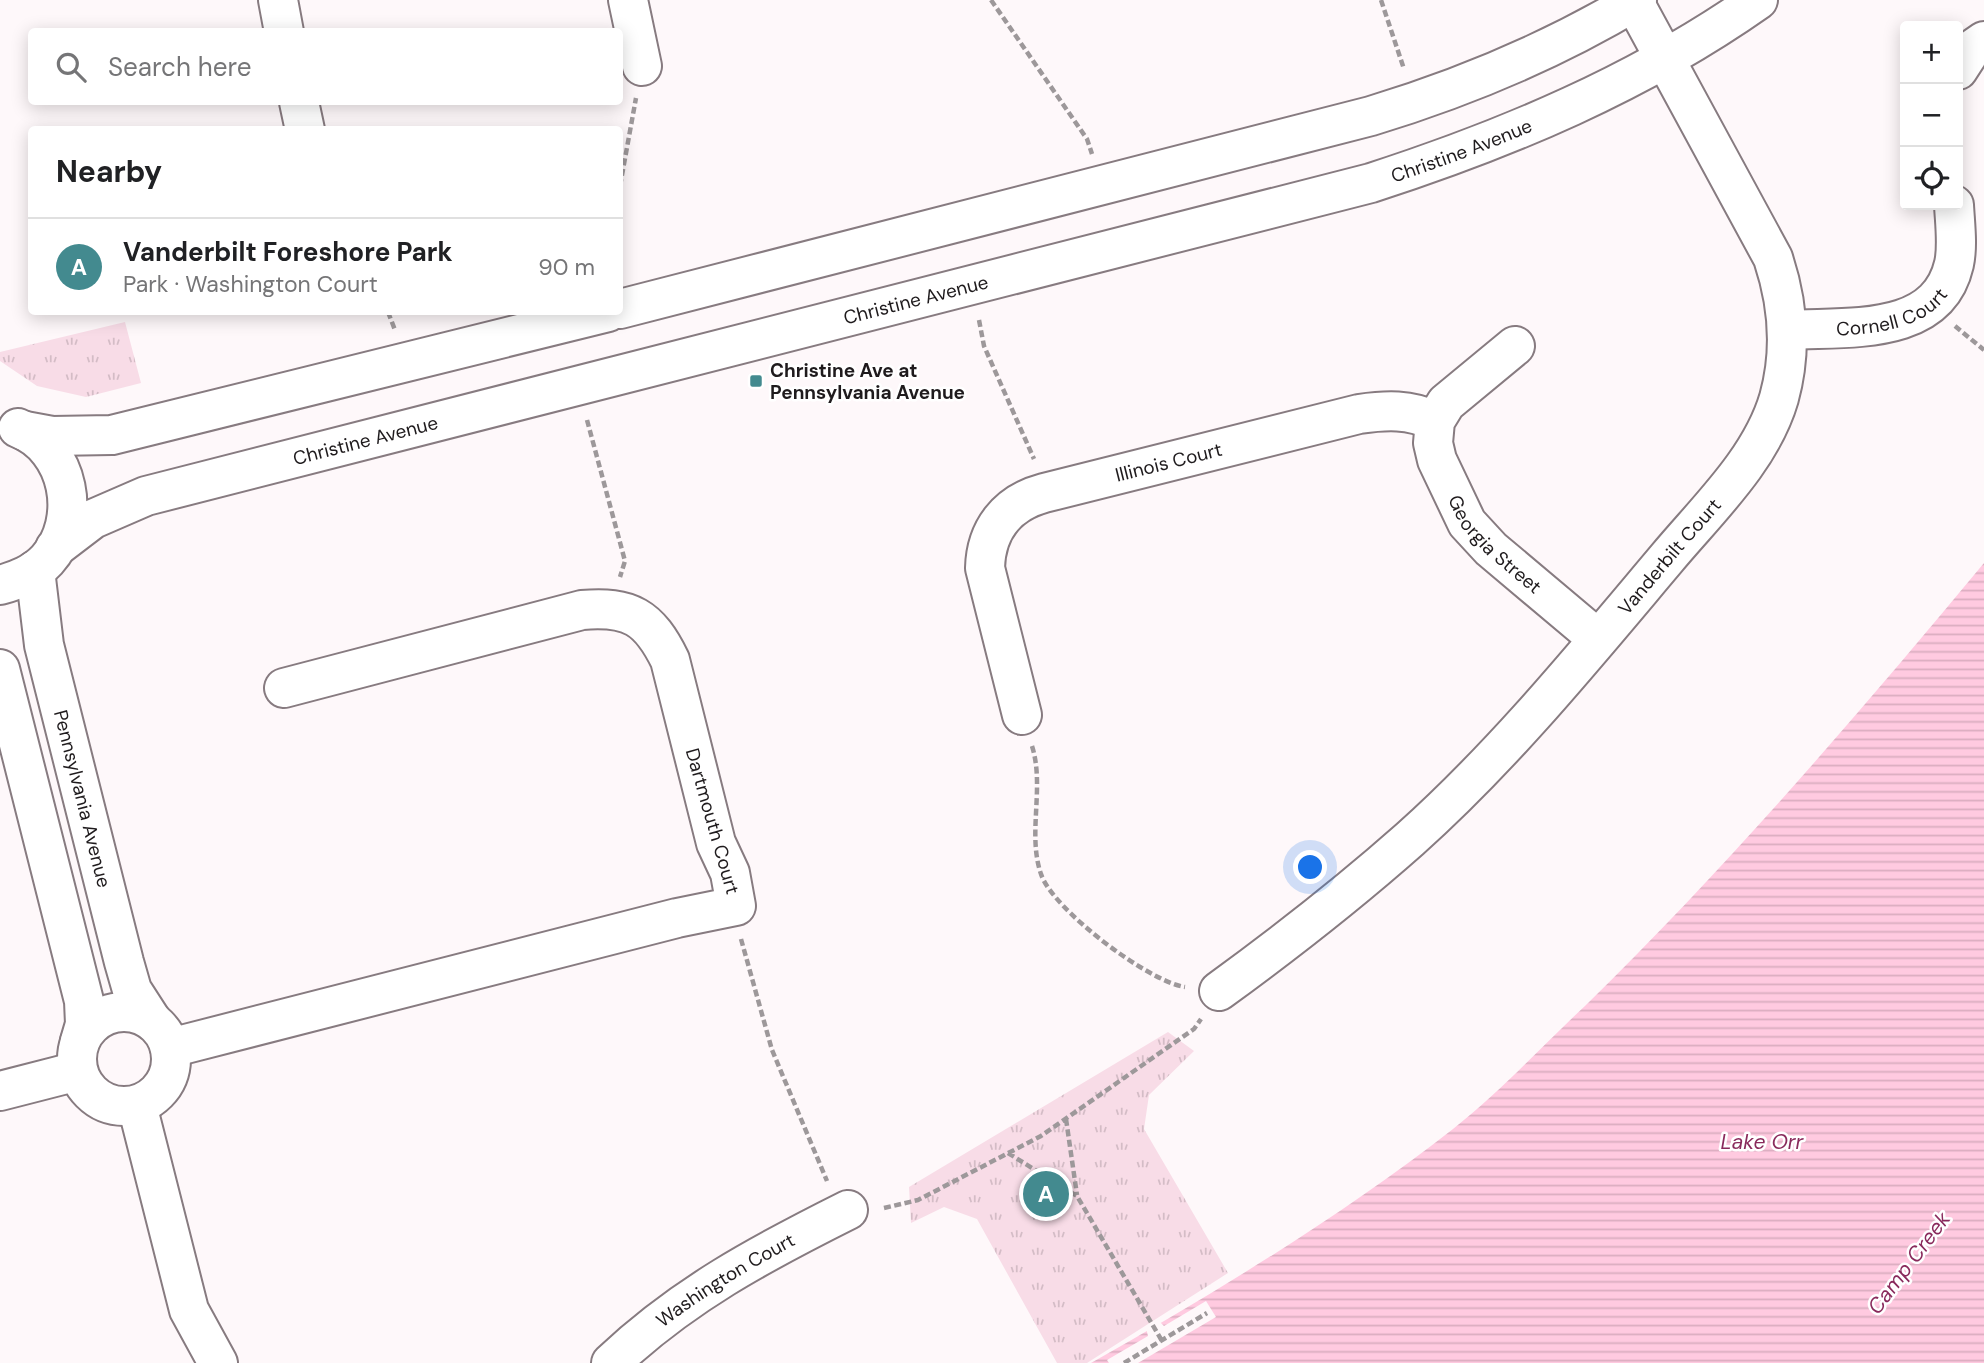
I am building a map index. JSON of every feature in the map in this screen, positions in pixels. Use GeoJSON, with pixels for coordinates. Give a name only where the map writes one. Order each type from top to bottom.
{"type":"FeatureCollection","features":[{"type":"Feature","properties":{"kind":"street"},"geometry":{"type":"LineString","coordinates":[[278,0],[283,28]]}},
{"type":"Feature","properties":{"kind":"street"},"geometry":{"type":"LineString","coordinates":[[628,0],[642,66]]}},
{"type":"Feature","properties":{"kind":"street","name":"Christine Avenue"},"geometry":{"type":"LineString","coordinates":[[0,585],[45,559],[93,519],[146,496],[1371,183],[1509,135],[1556,115],[1664,58],[1758,0]]}},
{"type":"Feature","properties":{"kind":"street"},"geometry":{"type":"LineString","coordinates":[[623,308],[1100,187],[1416,103],[1517,61],[1635,1]]}},
{"type":"Feature","properties":{"kind":"street","name":"Vanderbilt Court"},"geometry":{"type":"LineString","coordinates":[[1219,991],[1319,915],[1411,837],[1507,741],[1598,639],[1739,472],[1764,433],[1779,399],[1788,330],[1783,288],[1773,258],[1635,1]]}},
{"type":"Feature","properties":{"kind":"street"},"geometry":{"type":"LineString","coordinates":[[1963,62],[1971,50],[1984,41]]}},
{"type":"Feature","properties":{"kind":"street"},"geometry":{"type":"LineString","coordinates":[[300,105],[304,126]]}},
{"type":"Feature","properties":{"kind":"street","name":"Cornell Court"},"geometry":{"type":"LineString","coordinates":[[1788,330],[1906,320],[1928,308],[1944,289],[1954,264],[1954,210]]}},
{"type":"Feature","properties":{"kind":"street"},"geometry":{"type":"LineString","coordinates":[[8,423],[52,436],[112,435],[596,315]]}},
{"type":"Feature","properties":{"kind":"street"},"geometry":{"type":"LineString","coordinates":[[1435,421],[1446,403],[1515,346]]}},
{"type":"Feature","properties":{"kind":"street","name":"Illinois Court"},"geometry":{"type":"LineString","coordinates":[[1022,715],[985,568],[986,549],[995,527],[1012,507],[1044,493],[1359,414],[1403,411],[1417,413],[1435,421]]}},
{"type":"Feature","properties":{"kind":"street","name":"Georgia Street"},"geometry":{"type":"LineString","coordinates":[[1435,421],[1433,443],[1437,460],[1467,523],[1491,549],[1598,639]]}},
{"type":"Feature","properties":{"kind":"street"},"geometry":{"type":"LineString","coordinates":[[8,423],[46,447],[61,470],[68,496],[66,523],[45,559]]}},
{"type":"Feature","properties":{"kind":"street","name":"Pennsylvania Avenue"},"geometry":{"type":"LineString","coordinates":[[45,559],[44,645],[132,990],[161,1034]]}},
{"type":"Feature","properties":{"kind":"street","name":"Dartmouth Court"},"geometry":{"type":"LineString","coordinates":[[161,1034],[736,906],[730,873],[716,843],[670,660],[658,634],[638,616],[610,608],[582,610],[284,688]]}},
{"type":"Feature","properties":{"kind":"street"},"geometry":{"type":"LineString","coordinates":[[0,669],[84,1001],[85,1024],[79,1056],[94,1096],[122,1107],[137,1105],[150,1099],[168,1077],[161,1034],[133,1013],[111,1014],[87,1029],[79,1056],[0,1091]]}},
{"type":"Feature","properties":{"kind":"street"},"geometry":{"type":"LineString","coordinates":[[137,1105],[189,1310],[218,1363]]}},
{"type":"Feature","properties":{"kind":"street","name":"Washington Court"},"geometry":{"type":"LineString","coordinates":[[611,1363],[653,1324],[716,1280],[848,1210]]}},
{"type":"Feature","properties":{"kind":"path"},"geometry":{"type":"LineString","coordinates":[[991,0],[1087,139],[1100,187]]}},
{"type":"Feature","properties":{"kind":"path"},"geometry":{"type":"LineString","coordinates":[[1381,0],[1416,103]]}},
{"type":"Feature","properties":{"kind":"path"},"geometry":{"type":"LineString","coordinates":[[623,170],[642,66]]}},
{"type":"Feature","properties":{"kind":"path"},"geometry":{"type":"LineString","coordinates":[[979,320],[984,346],[1037,465],[1044,493]]}},
{"type":"Feature","properties":{"kind":"path"},"geometry":{"type":"LineString","coordinates":[[587,419],[625,561],[610,608]]}},
{"type":"Feature","properties":{"kind":"path"},"geometry":{"type":"LineString","coordinates":[[736,906],[742,943],[772,1050],[822,1175],[848,1210],[894,1207],[918,1200],[1066,1119],[1194,1029],[1219,991],[1175,985],[1140,968],[1062,907],[1048,890],[1040,873],[1038,857],[1035,758],[1022,715]]}},
{"type":"Feature","properties":{"kind":"path"},"geometry":{"type":"LineString","coordinates":[[1066,1119],[1077,1196],[1162,1341]]}},
{"type":"Feature","properties":{"kind":"path"},"geometry":{"type":"LineString","coordinates":[[1008,1153],[1077,1196]]}},
{"type":"Feature","properties":{"kind":"path"},"geometry":{"type":"LineString","coordinates":[[1124,1363],[1207,1314]]}},
{"type":"Feature","properties":{"kind":"green space"},"geometry":{"type":"Polygon","coordinates":[[[125,322],[141,383],[86,397],[37,386],[0,361],[0,352],[125,322]]]}},
{"type":"Feature","properties":{"kind":"green space"},"geometry":{"type":"Polygon","coordinates":[[[1168,1032],[1194,1051],[1149,1095],[1144,1129],[1228,1273],[1087,1363],[1057,1363],[977,1219],[944,1207],[911,1223],[909,1187],[1168,1032]]]}},
{"type":"Feature","properties":{"kind":"water","name":"Lake Orr"},"geometry":{"type":"Polygon","coordinates":[[[1984,563],[1984,1363],[1091,1363],[1230,1282],[1322,1223],[1411,1161],[1487,1100],[1639,952],[1741,844],[1840,733],[1984,563]]]}},
{"type":"Feature","properties":{"kind":"pier"},"geometry":{"type":"Polygon","coordinates":[[[1206,1301],[1216,1317],[1138,1363],[1109,1363],[1107,1360],[1148,1336],[1146,1328],[1159,1321],[1164,1326],[1206,1301]]]}},
{"type":"Feature","properties":{"kind":"place","name":"Christine Ave at Pennsylvania Avenue"},"geometry":{"type":"Point","coordinates":[756,381]}},
{"type":"Feature","properties":{"kind":"place","name":"Vanderbilt Foreshore Park"},"geometry":{"type":"Point","coordinates":[1046,1194]}},
{"type":"Feature","properties":{"kind":"water label","name":"Camp Creek"},"geometry":{"type":"Point","coordinates":[1909,1263]}}]}
